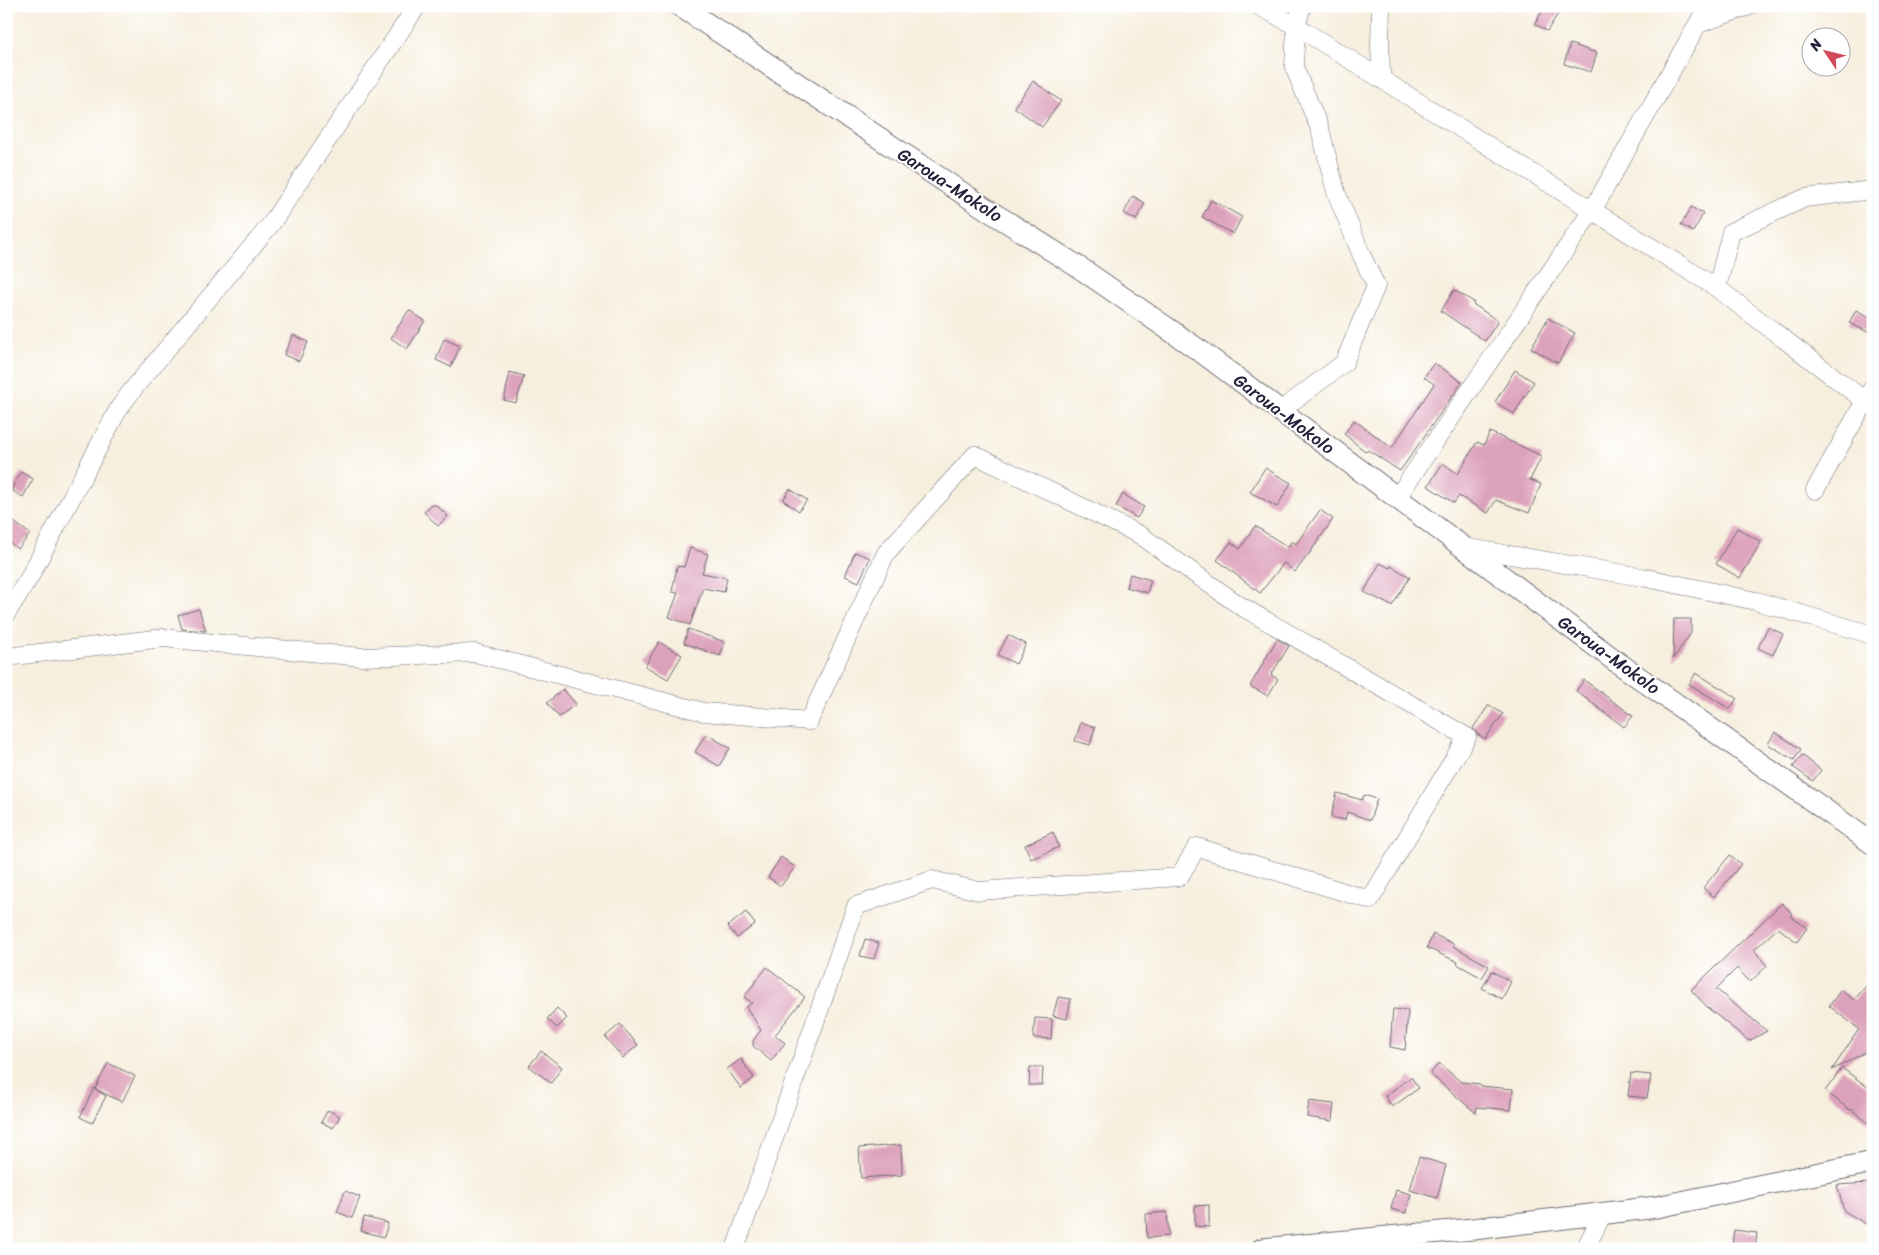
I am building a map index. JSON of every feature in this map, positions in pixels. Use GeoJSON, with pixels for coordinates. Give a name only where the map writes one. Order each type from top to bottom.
{"type":"FeatureCollection","features":[{"type":"Feature","properties":{"kind":"main road","name":"Garoua-Mokolo"},"geometry":{"type":"LineString","coordinates":[[680,6],[988,210],[1083,270],[1203,353],[1396,499],[1617,662],[1873,844]]}},
{"type":"Feature","properties":{"kind":"main road"},"geometry":{"type":"LineString","coordinates":[[1262,1249],[1657,1207],[1873,1162]]}},
{"type":"Feature","properties":{"kind":"street"},"geometry":{"type":"LineString","coordinates":[[6,614],[29,578],[119,408],[271,224],[417,6]]}},
{"type":"Feature","properties":{"kind":"street"},"geometry":{"type":"LineString","coordinates":[[1259,6],[1296,26],[1379,77],[1717,288],[1870,398],[1815,490]]}},
{"type":"Feature","properties":{"kind":"street"},"geometry":{"type":"LineString","coordinates":[[1280,411],[1344,363],[1376,286],[1336,192],[1320,129],[1294,67],[1296,26],[1302,6]]}},
{"type":"Feature","properties":{"kind":"street"},"geometry":{"type":"LineString","coordinates":[[1379,77],[1381,74],[1381,6]]}},
{"type":"Feature","properties":{"kind":"street"},"geometry":{"type":"LineString","coordinates":[[1396,499],[1593,209],[1708,6]]}},
{"type":"Feature","properties":{"kind":"street"},"geometry":{"type":"LineString","coordinates":[[1698,24],[1749,6]]}},
{"type":"Feature","properties":{"kind":"street"},"geometry":{"type":"LineString","coordinates":[[1717,288],[1731,232],[1805,198],[1873,190]]}},
{"type":"Feature","properties":{"kind":"street"},"geometry":{"type":"LineString","coordinates":[[6,657],[164,638],[362,657],[475,653],[704,712],[809,721],[886,553],[975,456],[1140,535],[1239,605],[1467,737],[1370,900],[1197,847],[1178,877],[979,891],[932,880],[856,906],[735,1249]]}},
{"type":"Feature","properties":{"kind":"street"},"geometry":{"type":"LineString","coordinates":[[1461,546],[1642,576],[1756,601],[1873,635]]}},
{"type":"Feature","properties":{"kind":"street"},"geometry":{"type":"LineString","coordinates":[[1585,1249],[1603,1213]]}},
{"type":"Feature","properties":{"kind":"building"},"geometry":{"type":"Polygon","coordinates":[[[1545,6],[1563,6],[1547,31],[1535,24],[1545,6]]]}},
{"type":"Feature","properties":{"kind":"building"},"geometry":{"type":"Polygon","coordinates":[[[1570,44],[1597,53],[1591,72],[1564,64],[1570,44]]]}},
{"type":"Feature","properties":{"kind":"building"},"geometry":{"type":"Polygon","coordinates":[[[1033,81],[1061,101],[1042,127],[1014,107],[1033,81]]]}},
{"type":"Feature","properties":{"kind":"building"},"geometry":{"type":"Polygon","coordinates":[[[1133,196],[1145,203],[1136,220],[1124,213],[1133,196]]]}},
{"type":"Feature","properties":{"kind":"building"},"geometry":{"type":"Polygon","coordinates":[[[1211,200],[1242,217],[1233,234],[1202,217],[1211,200]]]}},
{"type":"Feature","properties":{"kind":"building"},"geometry":{"type":"Polygon","coordinates":[[[1691,207],[1703,214],[1693,232],[1681,225],[1691,207]]]}},
{"type":"Feature","properties":{"kind":"building"},"geometry":{"type":"Polygon","coordinates":[[[1454,290],[1474,302],[1473,304],[1498,321],[1485,341],[1441,311],[1454,290]]]}},
{"type":"Feature","properties":{"kind":"building"},"geometry":{"type":"Polygon","coordinates":[[[409,310],[425,321],[407,349],[391,338],[409,310]]]}},
{"type":"Feature","properties":{"kind":"building"},"geometry":{"type":"Polygon","coordinates":[[[1856,310],[1873,319],[1868,332],[1849,323],[1856,310]]]}},
{"type":"Feature","properties":{"kind":"building"},"geometry":{"type":"Polygon","coordinates":[[[1548,318],[1575,333],[1558,363],[1531,348],[1548,318]]]}},
{"type":"Feature","properties":{"kind":"building"},"geometry":{"type":"Polygon","coordinates":[[[293,335],[308,342],[299,361],[284,355],[293,335]]]}},
{"type":"Feature","properties":{"kind":"building"},"geometry":{"type":"Polygon","coordinates":[[[444,339],[460,346],[451,367],[436,360],[444,339]]]}},
{"type":"Feature","properties":{"kind":"building"},"geometry":{"type":"Polygon","coordinates":[[[1434,363],[1462,382],[1400,471],[1368,450],[1366,452],[1344,434],[1354,420],[1392,448],[1434,384],[1424,377],[1434,363]]]}},
{"type":"Feature","properties":{"kind":"building"},"geometry":{"type":"Polygon","coordinates":[[[1515,370],[1534,382],[1514,414],[1495,402],[1515,370]]]}},
{"type":"Feature","properties":{"kind":"building"},"geometry":{"type":"Polygon","coordinates":[[[510,372],[524,376],[516,403],[504,400],[510,372]]]}},
{"type":"Feature","properties":{"kind":"building"},"geometry":{"type":"Polygon","coordinates":[[[1490,432],[1542,456],[1530,480],[1541,484],[1529,513],[1496,500],[1488,513],[1459,496],[1454,503],[1428,486],[1443,463],[1458,474],[1477,442],[1484,445],[1490,432]]]}},
{"type":"Feature","properties":{"kind":"building"},"geometry":{"type":"Polygon","coordinates":[[[1265,468],[1291,483],[1277,507],[1250,492],[1265,468]]]}},
{"type":"Feature","properties":{"kind":"building"},"geometry":{"type":"Polygon","coordinates":[[[21,472],[33,479],[23,497],[11,490],[21,472]]]}},
{"type":"Feature","properties":{"kind":"building"},"geometry":{"type":"Polygon","coordinates":[[[790,489],[807,500],[799,511],[783,500],[790,489]]]}},
{"type":"Feature","properties":{"kind":"building"},"geometry":{"type":"Polygon","coordinates":[[[1123,494],[1144,507],[1137,518],[1116,506],[1123,494]]]}},
{"type":"Feature","properties":{"kind":"building"},"geometry":{"type":"Polygon","coordinates":[[[431,505],[436,505],[448,516],[438,526],[424,512],[431,505]]]}},
{"type":"Feature","properties":{"kind":"building"},"geometry":{"type":"Polygon","coordinates":[[[1320,510],[1333,519],[1309,554],[1295,572],[1284,563],[1260,593],[1217,560],[1231,542],[1240,549],[1255,526],[1288,547],[1292,541],[1296,544],[1320,510]]]}},
{"type":"Feature","properties":{"kind":"building"},"geometry":{"type":"Polygon","coordinates":[[[14,522],[30,534],[18,549],[6,540],[6,532],[14,522]]]}},
{"type":"Feature","properties":{"kind":"building"},"geometry":{"type":"Polygon","coordinates":[[[1737,528],[1761,542],[1740,578],[1716,564],[1737,528]]]}},
{"type":"Feature","properties":{"kind":"building"},"geometry":{"type":"Polygon","coordinates":[[[690,548],[708,554],[702,573],[727,578],[724,592],[703,588],[690,625],[669,617],[678,593],[672,592],[677,566],[684,567],[690,548]]]}},
{"type":"Feature","properties":{"kind":"building"},"geometry":{"type":"Polygon","coordinates":[[[855,552],[870,558],[859,582],[845,576],[855,552]]]}},
{"type":"Feature","properties":{"kind":"building"},"geometry":{"type":"Polygon","coordinates":[[[1380,563],[1390,568],[1391,566],[1410,577],[1392,606],[1364,592],[1380,563]]]}},
{"type":"Feature","properties":{"kind":"building"},"geometry":{"type":"Polygon","coordinates":[[[1130,574],[1151,580],[1147,593],[1126,587],[1130,574]]]}},
{"type":"Feature","properties":{"kind":"building"},"geometry":{"type":"Polygon","coordinates":[[[199,609],[206,631],[182,629],[178,615],[199,609]]]}},
{"type":"Feature","properties":{"kind":"building"},"geometry":{"type":"Polygon","coordinates":[[[1674,619],[1691,619],[1691,633],[1673,659],[1674,619]]]}},
{"type":"Feature","properties":{"kind":"building"},"geometry":{"type":"Polygon","coordinates":[[[1768,627],[1783,634],[1773,655],[1758,648],[1768,627]]]}},
{"type":"Feature","properties":{"kind":"building"},"geometry":{"type":"Polygon","coordinates":[[[688,629],[725,642],[720,656],[684,643],[688,629]]]}},
{"type":"Feature","properties":{"kind":"building"},"geometry":{"type":"Polygon","coordinates":[[[1008,635],[1026,644],[1016,664],[998,655],[1008,635]]]}},
{"type":"Feature","properties":{"kind":"building"},"geometry":{"type":"Polygon","coordinates":[[[1277,639],[1289,646],[1271,675],[1278,679],[1268,696],[1250,686],[1277,639]]]}},
{"type":"Feature","properties":{"kind":"building"},"geometry":{"type":"Polygon","coordinates":[[[659,642],[682,655],[668,679],[645,666],[659,642]]]}},
{"type":"Feature","properties":{"kind":"building"},"geometry":{"type":"Polygon","coordinates":[[[1696,673],[1737,698],[1730,709],[1689,684],[1696,673]]]}},
{"type":"Feature","properties":{"kind":"building"},"geometry":{"type":"Polygon","coordinates":[[[1584,680],[1633,716],[1624,727],[1576,691],[1584,680]]]}},
{"type":"Feature","properties":{"kind":"building"},"geometry":{"type":"Polygon","coordinates":[[[563,689],[576,704],[559,717],[547,703],[563,689]]]}},
{"type":"Feature","properties":{"kind":"building"},"geometry":{"type":"Polygon","coordinates":[[[1489,705],[1503,714],[1485,739],[1477,734],[1473,728],[1489,705]]]}},
{"type":"Feature","properties":{"kind":"building"},"geometry":{"type":"Polygon","coordinates":[[[1081,722],[1095,727],[1090,745],[1075,741],[1081,722]]]}},
{"type":"Feature","properties":{"kind":"building"},"geometry":{"type":"Polygon","coordinates":[[[1775,732],[1801,749],[1794,760],[1768,744],[1775,732]]]}},
{"type":"Feature","properties":{"kind":"building"},"geometry":{"type":"Polygon","coordinates":[[[706,734],[730,748],[719,766],[695,752],[706,734]]]}},
{"type":"Feature","properties":{"kind":"building"},"geometry":{"type":"Polygon","coordinates":[[[1802,755],[1821,770],[1813,781],[1793,767],[1802,755]]]}},
{"type":"Feature","properties":{"kind":"building"},"geometry":{"type":"Polygon","coordinates":[[[1337,793],[1362,800],[1364,795],[1377,799],[1370,820],[1347,812],[1345,820],[1331,817],[1337,793]]]}},
{"type":"Feature","properties":{"kind":"building"},"geometry":{"type":"Polygon","coordinates":[[[1053,832],[1059,847],[1031,859],[1025,845],[1053,832]]]}},
{"type":"Feature","properties":{"kind":"building"},"geometry":{"type":"Polygon","coordinates":[[[1730,855],[1741,864],[1714,897],[1703,888],[1730,855]]]}},
{"type":"Feature","properties":{"kind":"building"},"geometry":{"type":"Polygon","coordinates":[[[781,857],[795,867],[781,886],[768,877],[781,857]]]}},
{"type":"Feature","properties":{"kind":"building"},"geometry":{"type":"Polygon","coordinates":[[[1782,903],[1792,914],[1790,916],[1807,928],[1797,942],[1778,928],[1754,950],[1767,966],[1750,982],[1737,968],[1716,989],[1767,1031],[1749,1041],[1709,1009],[1691,990],[1782,903]]]}},
{"type":"Feature","properties":{"kind":"building"},"geometry":{"type":"Polygon","coordinates":[[[746,912],[755,924],[737,938],[728,926],[746,912]]]}},
{"type":"Feature","properties":{"kind":"building"},"geometry":{"type":"Polygon","coordinates":[[[1433,934],[1454,944],[1453,946],[1489,966],[1482,978],[1457,964],[1458,962],[1427,948],[1433,934]]]}},
{"type":"Feature","properties":{"kind":"building"},"geometry":{"type":"Polygon","coordinates":[[[865,939],[879,943],[874,959],[860,956],[865,939]]]}},
{"type":"Feature","properties":{"kind":"building"},"geometry":{"type":"Polygon","coordinates":[[[767,967],[805,997],[775,1035],[785,1043],[771,1061],[753,1046],[753,1041],[761,1030],[746,1007],[752,1003],[744,997],[767,967]]]}},
{"type":"Feature","properties":{"kind":"building"},"geometry":{"type":"Polygon","coordinates":[[[1492,971],[1511,982],[1502,999],[1482,988],[1492,971]]]}},
{"type":"Feature","properties":{"kind":"building"},"geometry":{"type":"Polygon","coordinates":[[[1873,978],[1873,1048],[1832,1070],[1859,1029],[1829,1006],[1841,990],[1854,1000],[1873,978]]]}},
{"type":"Feature","properties":{"kind":"building"},"geometry":{"type":"Polygon","coordinates":[[[1058,997],[1071,999],[1067,1019],[1053,1016],[1058,997]]]}},
{"type":"Feature","properties":{"kind":"building"},"geometry":{"type":"Polygon","coordinates":[[[557,1008],[567,1018],[557,1028],[547,1019],[557,1008]]]}},
{"type":"Feature","properties":{"kind":"building"},"geometry":{"type":"Polygon","coordinates":[[[1393,1009],[1408,1010],[1405,1050],[1390,1047],[1393,1009]]]}},
{"type":"Feature","properties":{"kind":"building"},"geometry":{"type":"Polygon","coordinates":[[[1035,1018],[1052,1019],[1051,1039],[1033,1038],[1035,1018]]]}},
{"type":"Feature","properties":{"kind":"building"},"geometry":{"type":"Polygon","coordinates":[[[620,1024],[638,1045],[623,1058],[605,1037],[620,1024]]]}},
{"type":"Feature","properties":{"kind":"building"},"geometry":{"type":"Polygon","coordinates":[[[541,1051],[562,1067],[551,1083],[529,1066],[541,1051]]]}},
{"type":"Feature","properties":{"kind":"building"},"geometry":{"type":"Polygon","coordinates":[[[741,1059],[754,1078],[741,1088],[727,1069],[741,1059]]]}},
{"type":"Feature","properties":{"kind":"building"},"geometry":{"type":"Polygon","coordinates":[[[108,1063],[135,1076],[122,1102],[95,1089],[108,1063]]]}},
{"type":"Feature","properties":{"kind":"building"},"geometry":{"type":"Polygon","coordinates":[[[1439,1063],[1461,1082],[1513,1089],[1511,1110],[1477,1107],[1476,1113],[1430,1074],[1439,1063]]]}},
{"type":"Feature","properties":{"kind":"building"},"geometry":{"type":"Polygon","coordinates":[[[1030,1067],[1043,1067],[1042,1085],[1029,1085],[1030,1067]]]}},
{"type":"Feature","properties":{"kind":"building"},"geometry":{"type":"Polygon","coordinates":[[[1842,1068],[1873,1091],[1873,1127],[1825,1091],[1842,1068]]]}},
{"type":"Feature","properties":{"kind":"building"},"geometry":{"type":"Polygon","coordinates":[[[1631,1073],[1651,1075],[1647,1098],[1628,1096],[1631,1073]]]}},
{"type":"Feature","properties":{"kind":"building"},"geometry":{"type":"Polygon","coordinates":[[[1411,1077],[1419,1088],[1392,1107],[1385,1096],[1411,1077]]]}},
{"type":"Feature","properties":{"kind":"building"},"geometry":{"type":"Polygon","coordinates":[[[94,1088],[106,1096],[92,1123],[80,1117],[94,1088]]]}},
{"type":"Feature","properties":{"kind":"building"},"geometry":{"type":"Polygon","coordinates":[[[1309,1101],[1334,1104],[1332,1121],[1307,1117],[1309,1101]]]}},
{"type":"Feature","properties":{"kind":"building"},"geometry":{"type":"Polygon","coordinates":[[[328,1110],[340,1116],[333,1128],[321,1122],[328,1110]]]}},
{"type":"Feature","properties":{"kind":"building"},"geometry":{"type":"Polygon","coordinates":[[[901,1145],[902,1175],[861,1178],[859,1148],[901,1145]]]}},
{"type":"Feature","properties":{"kind":"building"},"geometry":{"type":"Polygon","coordinates":[[[1419,1157],[1446,1165],[1437,1198],[1410,1190],[1419,1157]]]}},
{"type":"Feature","properties":{"kind":"building"},"geometry":{"type":"Polygon","coordinates":[[[1869,1183],[1867,1194],[1873,1192],[1873,1228],[1844,1211],[1837,1185],[1869,1183]]]}},
{"type":"Feature","properties":{"kind":"building"},"geometry":{"type":"Polygon","coordinates":[[[1396,1190],[1411,1194],[1406,1213],[1391,1209],[1396,1190]]]}},
{"type":"Feature","properties":{"kind":"building"},"geometry":{"type":"Polygon","coordinates":[[[345,1191],[360,1197],[352,1218],[337,1212],[345,1191]]]}},
{"type":"Feature","properties":{"kind":"building"},"geometry":{"type":"Polygon","coordinates":[[[1209,1205],[1209,1227],[1195,1226],[1195,1206],[1209,1205]]]}},
{"type":"Feature","properties":{"kind":"building"},"geometry":{"type":"Polygon","coordinates":[[[1167,1212],[1169,1236],[1147,1238],[1146,1214],[1167,1212]]]}},
{"type":"Feature","properties":{"kind":"building"},"geometry":{"type":"Polygon","coordinates":[[[364,1217],[388,1223],[384,1237],[361,1231],[364,1217]]]}},
{"type":"Feature","properties":{"kind":"building"},"geometry":{"type":"Polygon","coordinates":[[[1734,1230],[1757,1233],[1755,1249],[1732,1247],[1734,1230]]]}}]}
